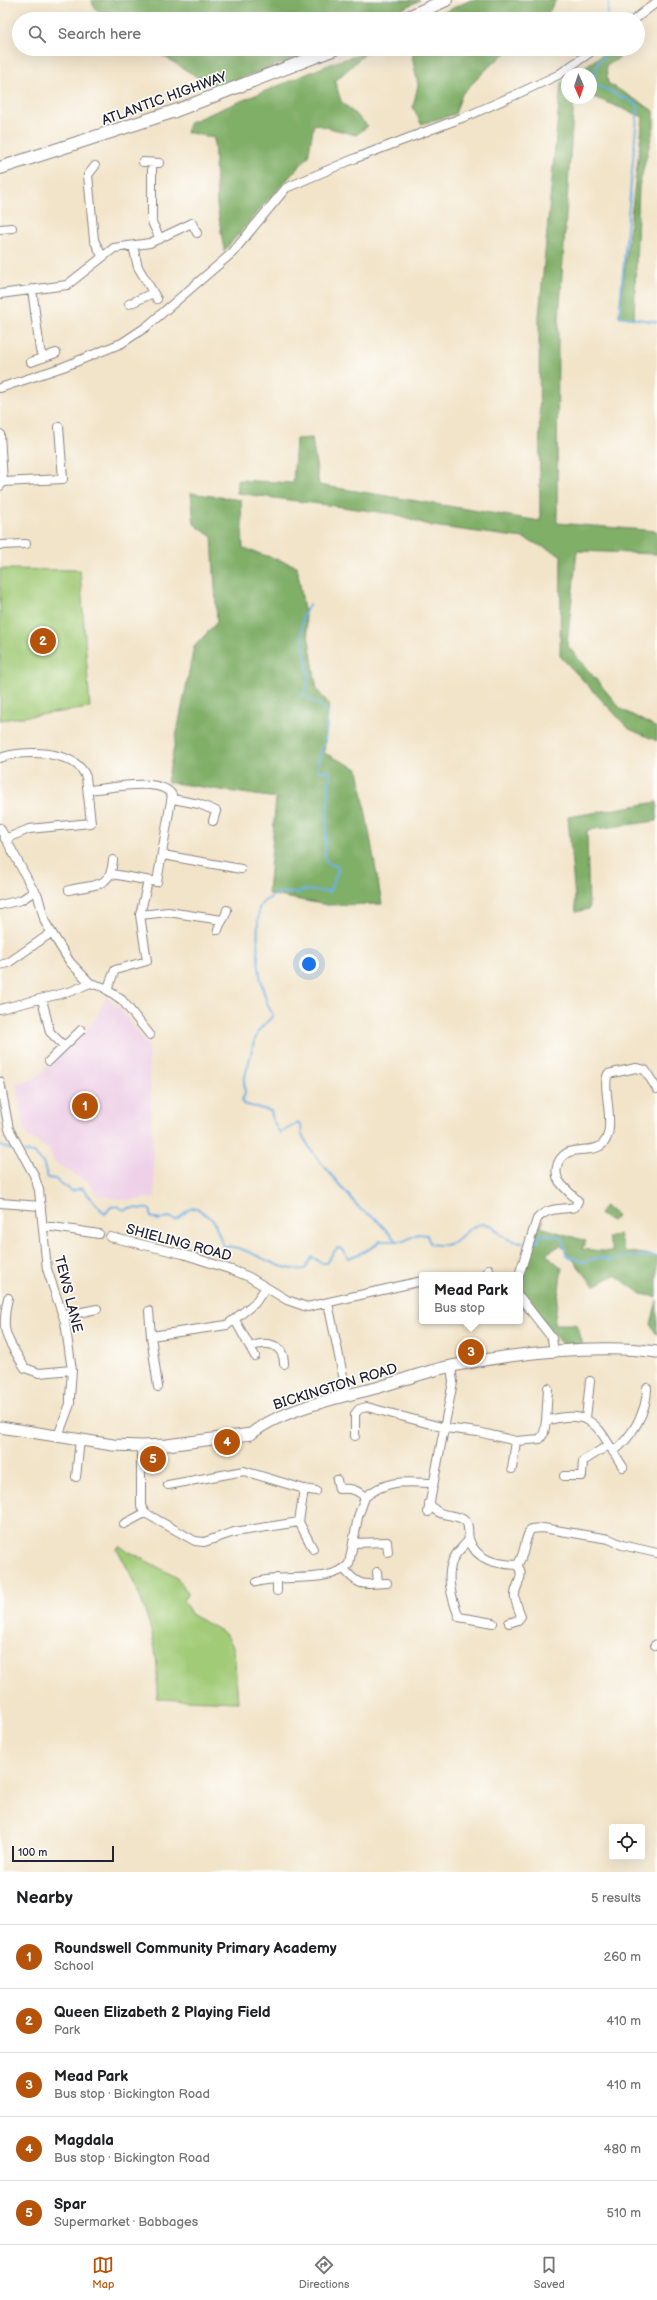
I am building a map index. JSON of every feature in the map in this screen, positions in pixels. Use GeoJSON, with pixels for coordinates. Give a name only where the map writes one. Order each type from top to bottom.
{"type":"FeatureCollection","features":[{"type":"Feature","properties":{"kind":"highway"},"geometry":{"type":"LineString","coordinates":[[419,12],[446,0]]}},
{"type":"Feature","properties":{"kind":"highway","name":"ATLANTIC HIGHWAY"},"geometry":{"type":"LineString","coordinates":[[0,168],[175,112],[317,56]]}},
{"type":"Feature","properties":{"kind":"main road","name":"BICKINGTON ROAD"},"geometry":{"type":"LineString","coordinates":[[0,1427],[112,1445],[140,1446],[242,1436],[251,1434],[260,1426],[281,1417],[347,1395],[451,1366],[554,1353],[620,1349],[657,1352]]}},
{"type":"Feature","properties":{"kind":"street"},"geometry":{"type":"LineString","coordinates":[[644,12],[657,2]]}},
{"type":"Feature","properties":{"kind":"street"},"geometry":{"type":"LineString","coordinates":[[0,388],[63,367],[116,345],[146,327],[232,253],[286,188],[356,158],[472,114],[558,75],[585,56]]}},
{"type":"Feature","properties":{"kind":"street"},"geometry":{"type":"LineString","coordinates":[[143,162],[156,163],[152,222],[160,239]]}},
{"type":"Feature","properties":{"kind":"street"},"geometry":{"type":"LineString","coordinates":[[95,166],[88,175],[94,240],[102,256]]}},
{"type":"Feature","properties":{"kind":"street"},"geometry":{"type":"LineString","coordinates":[[0,294],[67,285],[76,280],[80,274],[114,248],[133,246],[160,239],[192,223],[197,233]]}},
{"type":"Feature","properties":{"kind":"street"},"geometry":{"type":"LineString","coordinates":[[0,230],[12,228]]}},
{"type":"Feature","properties":{"kind":"street"},"geometry":{"type":"LineString","coordinates":[[129,304],[155,296],[138,267],[133,246]]}},
{"type":"Feature","properties":{"kind":"street"},"geometry":{"type":"LineString","coordinates":[[32,289],[40,350],[43,358]]}},
{"type":"Feature","properties":{"kind":"street"},"geometry":{"type":"LineString","coordinates":[[31,362],[56,353]]}},
{"type":"Feature","properties":{"kind":"street"},"geometry":{"type":"LineString","coordinates":[[0,434],[2,484],[62,479],[59,427]]}},
{"type":"Feature","properties":{"kind":"street"},"geometry":{"type":"LineString","coordinates":[[0,545],[26,544]]}},
{"type":"Feature","properties":{"kind":"street"},"geometry":{"type":"LineString","coordinates":[[0,758],[31,753],[75,762],[84,771],[88,790],[91,823],[29,829],[5,839]]}},
{"type":"Feature","properties":{"kind":"street"},"geometry":{"type":"LineString","coordinates":[[88,790],[131,785],[149,786],[171,792],[173,799],[157,882],[148,882],[112,874]]}},
{"type":"Feature","properties":{"kind":"street"},"geometry":{"type":"LineString","coordinates":[[173,799],[199,804],[216,811],[213,821]]}},
{"type":"Feature","properties":{"kind":"street"},"geometry":{"type":"LineString","coordinates":[[0,828],[38,896],[45,922],[79,973],[90,983],[107,990],[122,1000],[150,1035]]}},
{"type":"Feature","properties":{"kind":"street"},"geometry":{"type":"LineString","coordinates":[[163,855],[241,869]]}},
{"type":"Feature","properties":{"kind":"street"},"geometry":{"type":"LineString","coordinates":[[69,890],[106,882],[112,874],[113,860]]}},
{"type":"Feature","properties":{"kind":"street"},"geometry":{"type":"LineString","coordinates":[[107,990],[115,970],[147,961],[140,915],[148,882]]}},
{"type":"Feature","properties":{"kind":"street"},"geometry":{"type":"LineString","coordinates":[[0,905],[22,900],[35,891]]}},
{"type":"Feature","properties":{"kind":"street"},"geometry":{"type":"LineString","coordinates":[[218,930],[222,920],[226,917],[227,910]]}},
{"type":"Feature","properties":{"kind":"street"},"geometry":{"type":"LineString","coordinates":[[140,915],[168,912],[222,920]]}},
{"type":"Feature","properties":{"kind":"street"},"geometry":{"type":"LineString","coordinates":[[0,965],[8,963],[51,933]]}},
{"type":"Feature","properties":{"kind":"street"},"geometry":{"type":"LineString","coordinates":[[0,1009],[72,991],[90,983]]}},
{"type":"Feature","properties":{"kind":"street"},"geometry":{"type":"LineString","coordinates":[[42,999],[50,1032],[64,1046]]}},
{"type":"Feature","properties":{"kind":"street"},"geometry":{"type":"LineString","coordinates":[[49,1061],[81,1030]]}},
{"type":"Feature","properties":{"kind":"street"},"geometry":{"type":"LineString","coordinates":[[520,1272],[532,1231],[542,1214],[577,1205],[578,1202],[559,1181],[556,1167],[564,1153],[592,1149],[604,1144],[608,1135],[610,1124],[606,1078],[608,1074],[636,1068],[645,1070],[657,1089]]}},
{"type":"Feature","properties":{"kind":"street","name":"TEWS LANE"},"geometry":{"type":"LineString","coordinates":[[0,1082],[2,1101],[9,1129],[34,1175],[41,1206],[47,1269],[63,1316],[72,1370],[70,1404],[58,1436]]}},
{"type":"Feature","properties":{"kind":"street"},"geometry":{"type":"LineString","coordinates":[[0,1203],[41,1206]]}},
{"type":"Feature","properties":{"kind":"street"},"geometry":{"type":"LineString","coordinates":[[43,1227],[53,1227],[100,1234]]}},
{"type":"Feature","properties":{"kind":"street","name":"SHIELING ROAD"},"geometry":{"type":"LineString","coordinates":[[110,1237],[183,1254],[232,1270],[266,1287],[286,1300],[307,1307],[419,1282]]}},
{"type":"Feature","properties":{"kind":"street"},"geometry":{"type":"LineString","coordinates":[[151,1336],[220,1327],[235,1320],[255,1303],[266,1287]]}},
{"type":"Feature","properties":{"kind":"street"},"geometry":{"type":"LineString","coordinates":[[8,1298],[2,1316],[2,1331],[25,1368],[39,1373],[72,1370]]}},
{"type":"Feature","properties":{"kind":"street"},"geometry":{"type":"LineString","coordinates":[[523,1301],[552,1338],[554,1353]]}},
{"type":"Feature","properties":{"kind":"street"},"geometry":{"type":"LineString","coordinates":[[328,1303],[347,1395]]}},
{"type":"Feature","properties":{"kind":"street"},"geometry":{"type":"LineString","coordinates":[[63,1316],[97,1309]]}},
{"type":"Feature","properties":{"kind":"street"},"geometry":{"type":"LineString","coordinates":[[149,1311],[158,1387]]}},
{"type":"Feature","properties":{"kind":"street"},"geometry":{"type":"LineString","coordinates":[[235,1320],[254,1356]]}},
{"type":"Feature","properties":{"kind":"street"},"geometry":{"type":"LineString","coordinates":[[250,1347],[259,1343],[269,1344],[282,1351],[287,1359]]}},
{"type":"Feature","properties":{"kind":"street"},"geometry":{"type":"LineString","coordinates":[[451,1366],[453,1382],[428,1507],[446,1516],[457,1516],[465,1521],[468,1526],[469,1539],[481,1557],[490,1562],[517,1566]]}},
{"type":"Feature","properties":{"kind":"street"},"geometry":{"type":"LineString","coordinates":[[586,1418],[590,1380]]}},
{"type":"Feature","properties":{"kind":"street"},"geometry":{"type":"LineString","coordinates":[[355,1436],[355,1414],[359,1409],[366,1407],[445,1428],[478,1432],[516,1441],[540,1439],[546,1421],[548,1388]]}},
{"type":"Feature","properties":{"kind":"street"},"geometry":{"type":"LineString","coordinates":[[564,1476],[582,1476],[583,1461],[626,1442],[647,1403],[648,1388]]}},
{"type":"Feature","properties":{"kind":"street"},"geometry":{"type":"LineString","coordinates":[[546,1421],[559,1417],[586,1418],[594,1422],[623,1467]]}},
{"type":"Feature","properties":{"kind":"street"},"geometry":{"type":"LineString","coordinates":[[76,1477],[80,1440]]}},
{"type":"Feature","properties":{"kind":"street"},"geometry":{"type":"LineString","coordinates":[[512,1469],[516,1441]]}},
{"type":"Feature","properties":{"kind":"street"},"geometry":{"type":"LineString","coordinates":[[140,1446],[141,1506],[145,1513],[195,1541],[204,1542],[234,1532],[299,1522]]}},
{"type":"Feature","properties":{"kind":"street"},"geometry":{"type":"LineString","coordinates":[[168,1485],[244,1471],[304,1489],[316,1491]]}},
{"type":"Feature","properties":{"kind":"street"},"geometry":{"type":"LineString","coordinates":[[337,1480],[335,1489],[350,1488],[358,1490],[365,1497]]}},
{"type":"Feature","properties":{"kind":"street"},"geometry":{"type":"LineString","coordinates":[[258,1582],[277,1578],[329,1575],[344,1569],[348,1564],[354,1543],[358,1516],[365,1497],[386,1484],[401,1482],[432,1483]]}},
{"type":"Feature","properties":{"kind":"street"},"geometry":{"type":"LineString","coordinates":[[304,1489],[299,1522],[313,1548]]}},
{"type":"Feature","properties":{"kind":"street"},"geometry":{"type":"LineString","coordinates":[[124,1524],[145,1513]]}},
{"type":"Feature","properties":{"kind":"street"},"geometry":{"type":"LineString","coordinates":[[517,1566],[522,1559],[528,1534],[531,1529],[542,1528],[609,1539],[622,1545],[657,1553]]}},
{"type":"Feature","properties":{"kind":"street"},"geometry":{"type":"LineString","coordinates":[[469,1539],[454,1558],[450,1572],[451,1594],[459,1617],[493,1623]]}},
{"type":"Feature","properties":{"kind":"street"},"geometry":{"type":"LineString","coordinates":[[354,1543],[387,1542],[388,1552]]}},
{"type":"Feature","properties":{"kind":"street"},"geometry":{"type":"LineString","coordinates":[[508,1623],[518,1620],[520,1616],[515,1598],[515,1590],[520,1582],[520,1570],[517,1566]]}},
{"type":"Feature","properties":{"kind":"street"},"geometry":{"type":"LineString","coordinates":[[344,1569],[359,1584],[387,1583]]}},
{"type":"Feature","properties":{"kind":"street"},"geometry":{"type":"LineString","coordinates":[[377,1572],[378,1583]]}},
{"type":"Feature","properties":{"kind":"street"},"geometry":{"type":"LineString","coordinates":[[277,1578],[278,1591]]}},
{"type":"Feature","properties":{"kind":"shaded area"},"geometry":{"type":"Polygon","coordinates":[[[106,997],[118,1006],[148,1046],[155,1198],[125,1200],[97,1195],[87,1180],[83,1180],[55,1163],[49,1150],[39,1142],[29,1138],[24,1128],[16,1084],[32,1080],[40,1074],[95,1020],[106,997]]]}},
{"type":"Feature","properties":{"kind":"green space"},"geometry":{"type":"Polygon","coordinates":[[[92,0],[420,0],[397,12],[98,12],[93,5],[92,0]]]}},
{"type":"Feature","properties":{"kind":"green space"},"geometry":{"type":"Polygon","coordinates":[[[471,0],[556,0],[549,12],[444,12],[471,0]]]}},
{"type":"Feature","properties":{"kind":"green space"},"geometry":{"type":"Polygon","coordinates":[[[163,56],[300,56],[215,88],[163,56]]]}},
{"type":"Feature","properties":{"kind":"green space"},"geometry":{"type":"Polygon","coordinates":[[[356,56],[363,56],[335,81],[341,101],[368,126],[356,135],[314,124],[308,157],[224,251],[217,205],[214,138],[186,132],[190,122],[338,61],[356,56]]]}},
{"type":"Feature","properties":{"kind":"green space"},"geometry":{"type":"Polygon","coordinates":[[[412,56],[502,56],[462,94],[455,114],[421,124],[413,107],[418,85],[412,56]]]}},
{"type":"Feature","properties":{"kind":"green space"},"geometry":{"type":"Polygon","coordinates":[[[601,56],[619,56],[620,58],[606,65],[608,83],[654,111],[654,126],[639,187],[634,319],[619,316],[643,117],[597,98],[597,68],[583,68],[601,56]]]}},
{"type":"Feature","properties":{"kind":"green space"},"geometry":{"type":"Polygon","coordinates":[[[561,83],[561,104],[574,104],[558,334],[557,523],[657,531],[657,554],[577,551],[567,645],[621,709],[657,728],[657,741],[629,729],[560,656],[561,555],[523,538],[432,526],[394,514],[237,493],[237,480],[293,483],[296,439],[312,438],[319,485],[540,521],[539,316],[561,83]]]}},
{"type":"Feature","properties":{"kind":"green space"},"geometry":{"type":"Polygon","coordinates":[[[191,493],[241,500],[243,548],[297,566],[317,690],[329,704],[324,753],[358,769],[382,904],[327,905],[268,894],[276,798],[167,782],[194,647],[217,622],[212,537],[194,524],[191,493]]]}},
{"type":"Feature","properties":{"kind":"green space"},"geometry":{"type":"Polygon","coordinates":[[[0,569],[80,570],[90,708],[0,720],[0,569]]]}},
{"type":"Feature","properties":{"kind":"green space"},"geometry":{"type":"Polygon","coordinates":[[[657,802],[657,821],[587,830],[589,909],[576,912],[568,817],[657,802]]]}},
{"type":"Feature","properties":{"kind":"green space"},"geometry":{"type":"Polygon","coordinates":[[[604,1206],[614,1212],[617,1217],[612,1221],[600,1215],[604,1206]]]}},
{"type":"Feature","properties":{"kind":"green space"},"geometry":{"type":"Polygon","coordinates":[[[544,1219],[541,1227],[586,1241],[582,1249],[613,1252],[608,1238],[619,1234],[624,1251],[657,1256],[657,1297],[641,1294],[615,1275],[594,1286],[561,1245],[546,1254],[562,1268],[554,1324],[574,1324],[578,1326],[582,1348],[565,1347],[528,1301],[523,1291],[523,1279],[535,1232],[544,1219]]]}},
{"type":"Feature","properties":{"kind":"green space"},"geometry":{"type":"Polygon","coordinates":[[[657,1300],[657,1336],[651,1324],[657,1300]]]}},
{"type":"Feature","properties":{"kind":"green space"},"geometry":{"type":"Polygon","coordinates":[[[119,1546],[176,1577],[189,1594],[183,1600],[192,1615],[226,1634],[234,1648],[238,1702],[157,1699],[157,1662],[149,1624],[130,1573],[117,1549],[119,1546]]]}},
{"type":"Feature","properties":{"kind":"waterway"},"geometry":{"type":"LineString","coordinates":[[608,12],[609,0]]}},
{"type":"Feature","properties":{"kind":"waterway"},"geometry":{"type":"LineString","coordinates":[[605,56],[598,63],[593,83],[638,105],[619,316],[657,322]]}},
{"type":"Feature","properties":{"kind":"waterway"},"geometry":{"type":"LineString","coordinates":[[310,604],[305,612],[302,622],[303,642],[308,674],[308,684],[303,695],[327,710],[326,732],[319,759],[318,771],[329,771],[330,773],[325,854],[326,862],[338,867],[338,870],[329,892],[304,890],[297,893],[278,893],[263,902],[259,908],[258,964],[263,990],[273,1016],[259,1030],[254,1042],[244,1081],[245,1094],[242,1100],[243,1104],[271,1111],[273,1121],[280,1133],[298,1123],[301,1126],[302,1135],[312,1151],[332,1176],[361,1210],[375,1218],[396,1241]]}},
{"type":"Feature","properties":{"kind":"waterway"},"geometry":{"type":"LineString","coordinates":[[0,1146],[19,1152]]}},
{"type":"Feature","properties":{"kind":"waterway"},"geometry":{"type":"LineString","coordinates":[[24,1152],[34,1153],[43,1163],[48,1178],[55,1179],[72,1191],[82,1188],[105,1214],[111,1207],[117,1206],[124,1210],[129,1208],[148,1209],[151,1211],[151,1217],[159,1220],[169,1217],[175,1220],[190,1209],[197,1208],[214,1221],[223,1246],[244,1250],[284,1267],[294,1269],[305,1269],[312,1257],[322,1263],[326,1263],[337,1248],[341,1248],[348,1258],[370,1249],[380,1241],[404,1241],[418,1234],[427,1235],[430,1244],[447,1245],[455,1241],[473,1227],[485,1224],[493,1226],[503,1237],[507,1239],[516,1242],[527,1242]]}},
{"type":"Feature","properties":{"kind":"waterway"},"geometry":{"type":"LineString","coordinates":[[532,1241],[538,1241],[541,1234],[560,1237],[563,1240],[566,1255],[583,1262],[601,1257],[611,1261],[627,1257],[657,1256]]}},
{"type":"Feature","properties":{"kind":"place","name":"Queen Elizabeth 2 Playing Field"},"geometry":{"type":"Point","coordinates":[43,641]}},
{"type":"Feature","properties":{"kind":"place","name":"Roundswell Community Primary Academy"},"geometry":{"type":"Point","coordinates":[85,1106]}},
{"type":"Feature","properties":{"kind":"place","name":"Mead Park"},"geometry":{"type":"Point","coordinates":[471,1352]}},
{"type":"Feature","properties":{"kind":"place","name":"Magdala"},"geometry":{"type":"Point","coordinates":[227,1442]}},
{"type":"Feature","properties":{"kind":"place","name":"Spar"},"geometry":{"type":"Point","coordinates":[153,1459]}}]}
